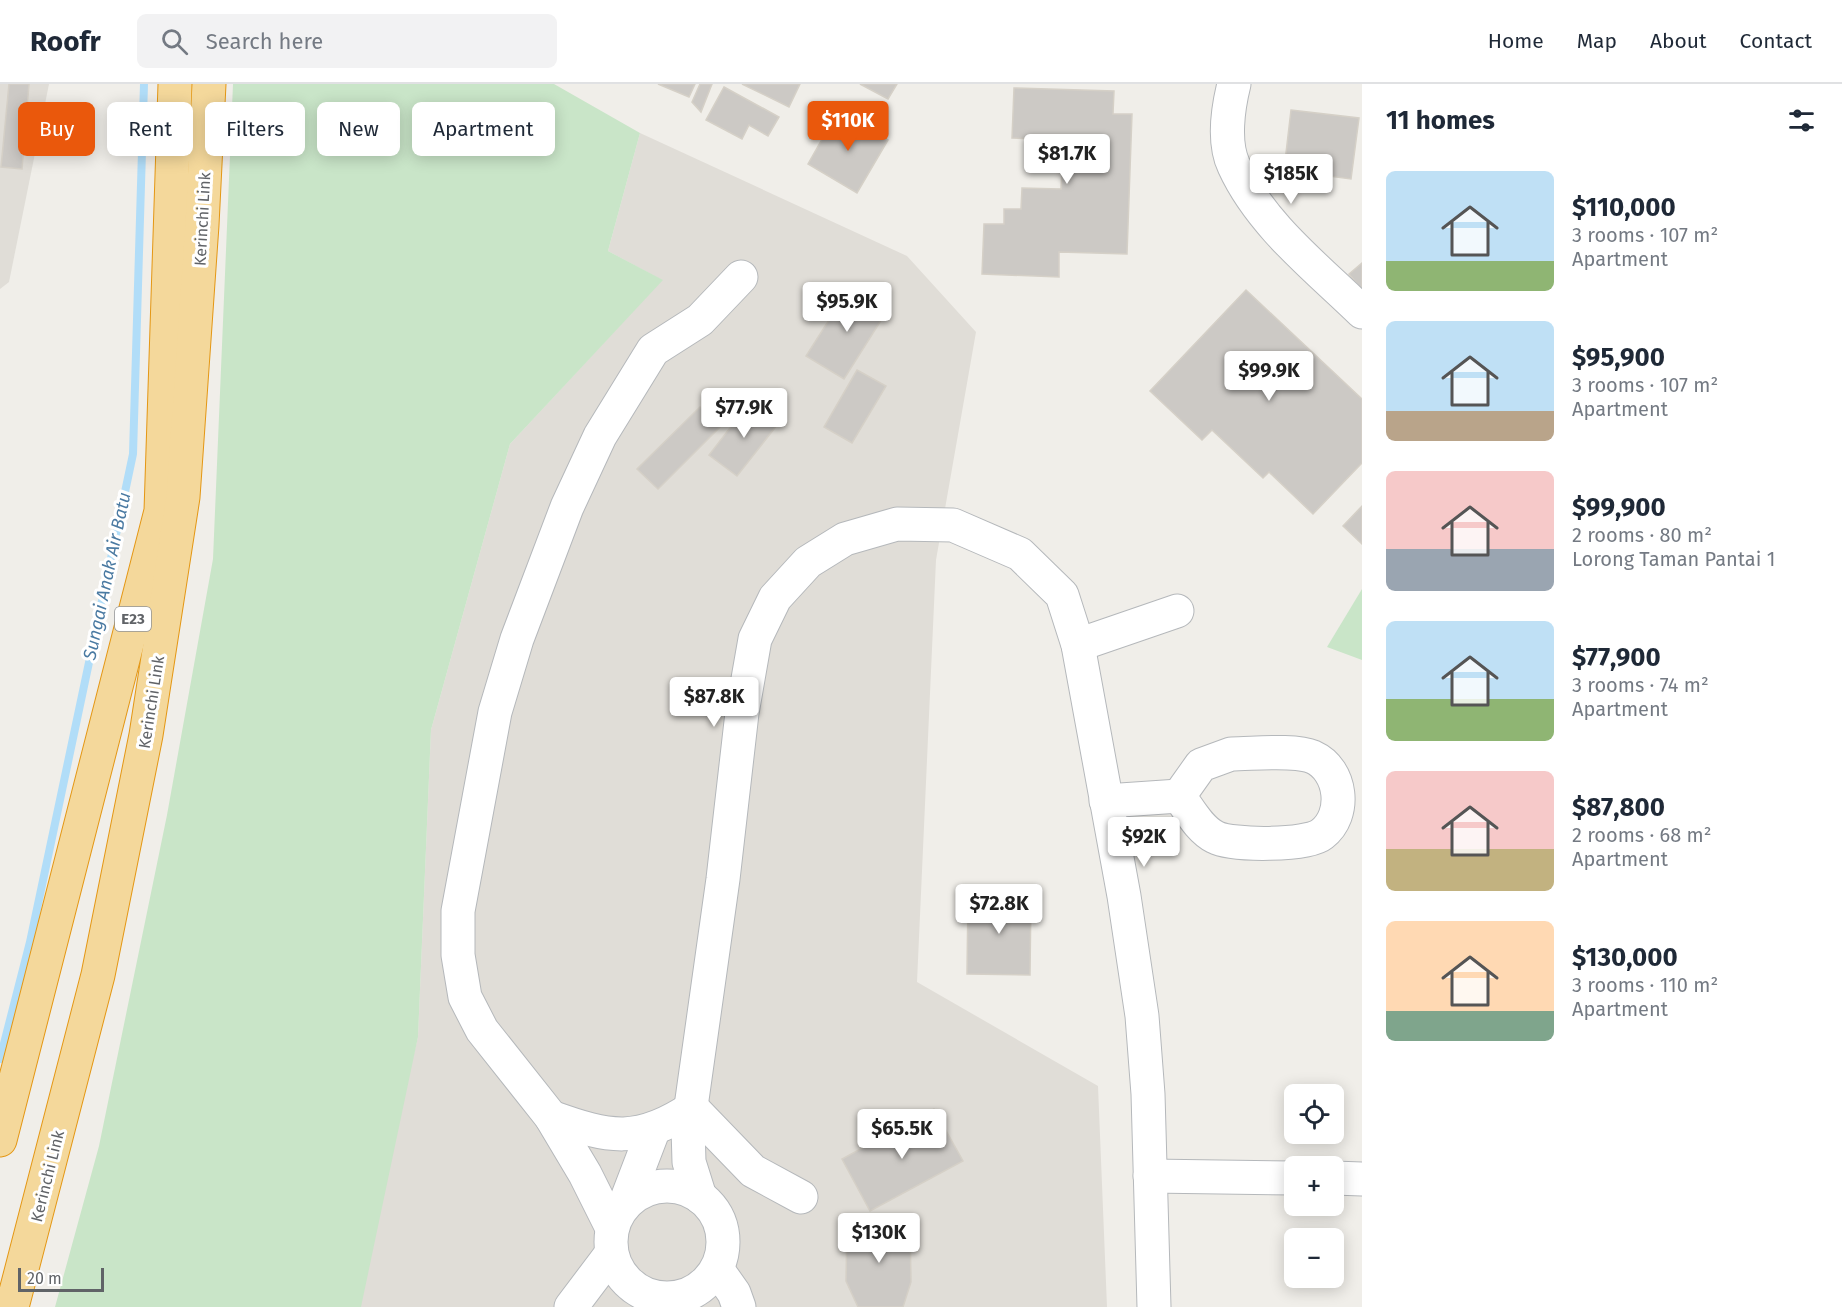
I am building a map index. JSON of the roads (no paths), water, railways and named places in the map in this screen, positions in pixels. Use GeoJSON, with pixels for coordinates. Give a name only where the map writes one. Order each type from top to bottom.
{"type":"FeatureCollection","features":[{"type":"Feature","properties":{"kind":"highway","name":"Kerinchi Link"},"geometry":{"type":"LineString","coordinates":[[0,1140],[161,511],[176,84]]}},
{"type":"Feature","properties":{"kind":"highway","name":"Kerinchi Link"},"geometry":{"type":"LineString","coordinates":[[12,1307],[98,975],[146,735],[183,497],[202,225],[209,84]]}},
{"type":"Feature","properties":{"kind":"street"},"geometry":{"type":"LineString","coordinates":[[1234,84],[1228,135],[1233,165],[1261,212],[1362,312]]}},
{"type":"Feature","properties":{"kind":"street"},"geometry":{"type":"LineString","coordinates":[[616,1229],[551,1117],[482,1030],[465,997],[458,955],[458,911],[495,712],[516,639],[558,529],[600,436],[653,350],[700,320],[741,277]]}},
{"type":"Feature","properties":{"kind":"street"},"geometry":{"type":"LineString","coordinates":[[700,1197],[689,1162],[688,1128],[741,713],[755,639],[776,598],[808,562],[845,539],[897,524],[953,525],[1020,554],[1062,595],[1078,645],[1142,1016],[1154,1307]]}},
{"type":"Feature","properties":{"kind":"street"},"geometry":{"type":"LineString","coordinates":[[1078,645],[1177,611]]}},
{"type":"Feature","properties":{"kind":"street"},"geometry":{"type":"LineString","coordinates":[[1106,801],[1179,796]]}},
{"type":"Feature","properties":{"kind":"street"},"geometry":{"type":"LineString","coordinates":[[551,1117],[593,1132],[614,1136],[653,1131],[669,1124],[692,1108]]}},
{"type":"Feature","properties":{"kind":"street"},"geometry":{"type":"LineString","coordinates":[[692,1108],[753,1171],[801,1197]]}},
{"type":"Feature","properties":{"kind":"street"},"geometry":{"type":"LineString","coordinates":[[571,1307],[616,1229],[645,1191],[669,1186],[685,1189],[700,1197],[712,1208],[720,1222],[723,1238],[722,1254],[717,1269],[705,1284],[688,1294],[670,1299],[626,1298],[616,1268],[616,1229],[653,1131]]}},
{"type":"Feature","properties":{"kind":"street"},"geometry":{"type":"LineString","coordinates":[[1150,1176],[1284,1178]]}},
{"type":"Feature","properties":{"kind":"street"},"geometry":{"type":"LineString","coordinates":[[1344,1179],[1362,1179]]}},
{"type":"Feature","properties":{"kind":"street"},"geometry":{"type":"LineString","coordinates":[[717,1269],[734,1293],[739,1307]]}},
{"type":"Feature","properties":{"kind":"waterway","name":"Sungai Anak Air Batu"},"geometry":{"type":"LineString","coordinates":[[0,1059],[30,942],[133,454],[144,84]]}}]}
